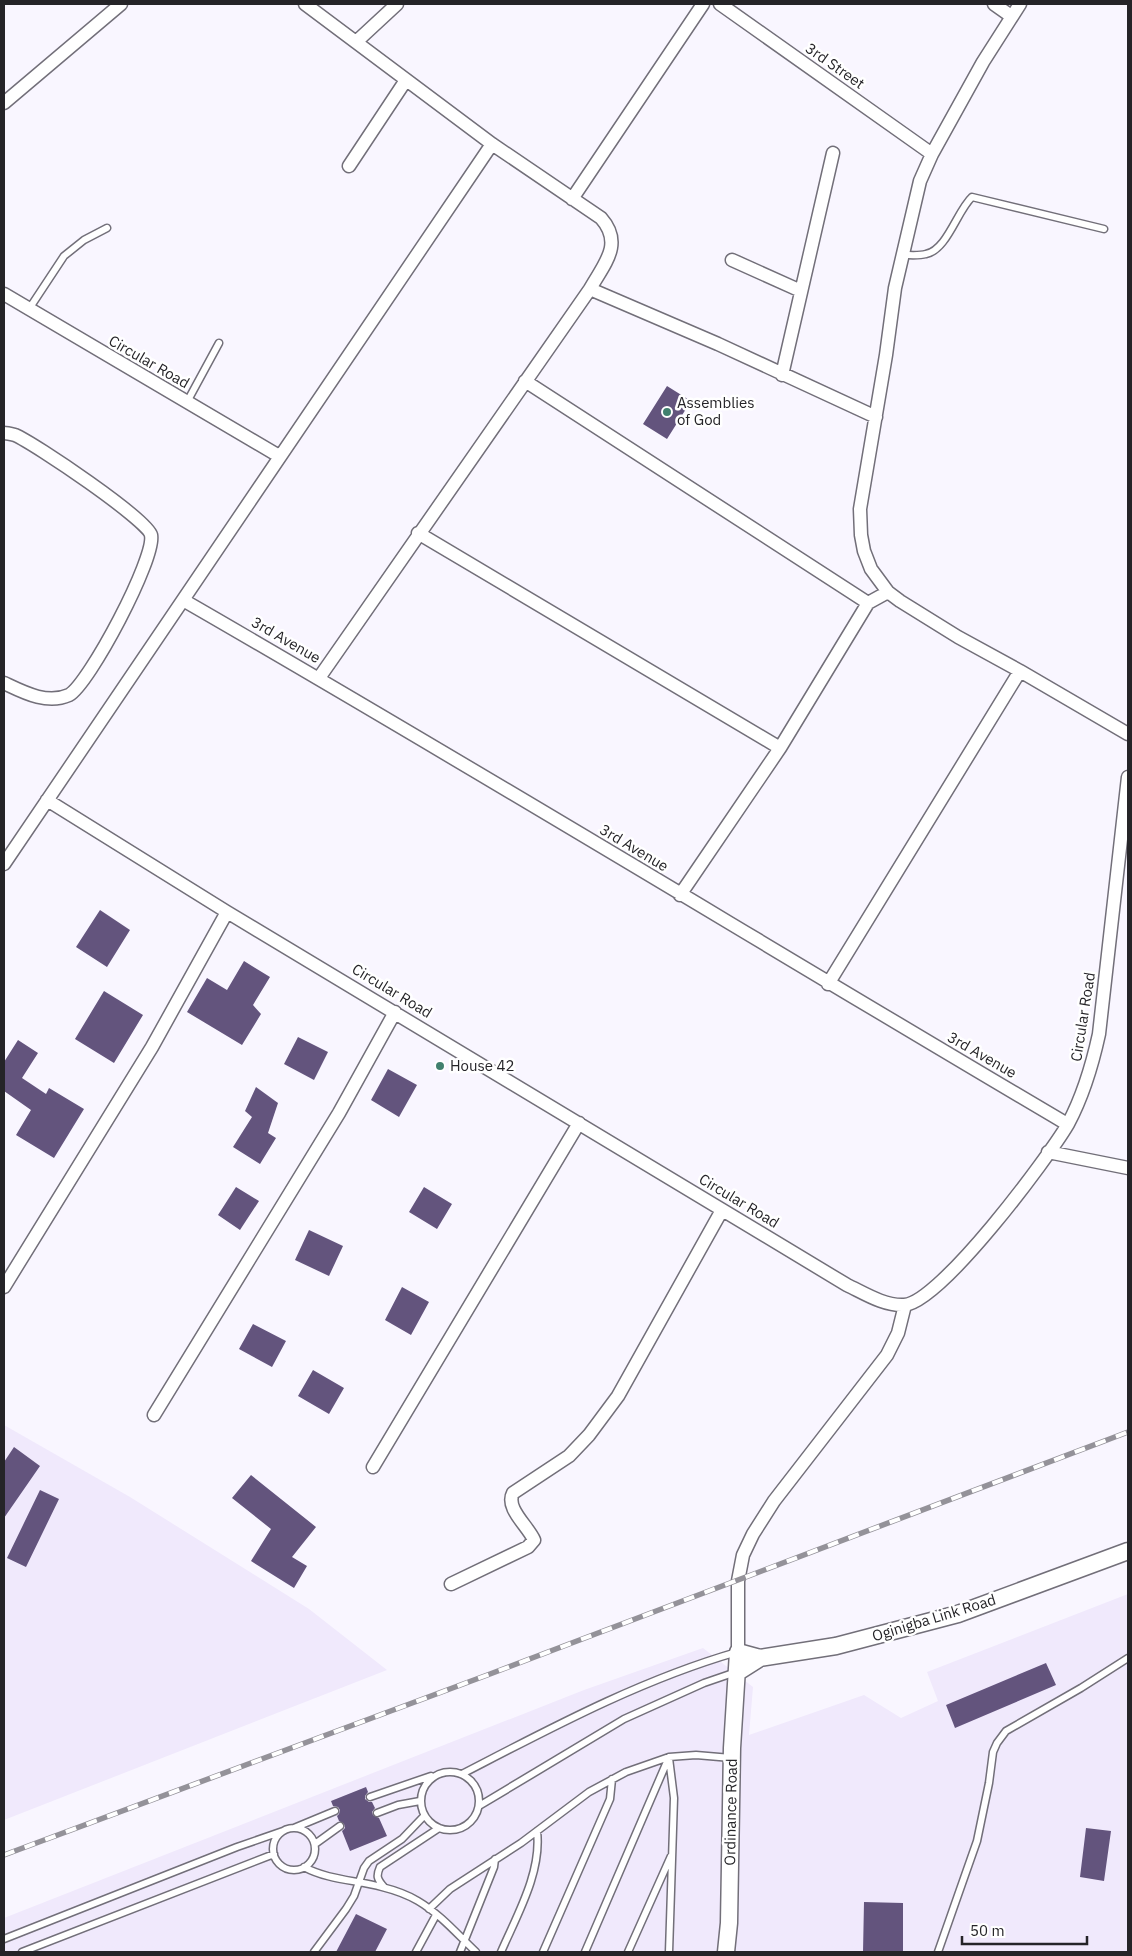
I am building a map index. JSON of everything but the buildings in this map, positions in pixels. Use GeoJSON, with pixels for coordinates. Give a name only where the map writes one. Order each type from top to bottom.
{"type":"FeatureCollection","features":[{"type":"Feature","properties":{"kind":"street"},"geometry":{"type":"LineString","coordinates":[[4,102],[121,4]]}},
{"type":"Feature","properties":{"kind":"street"},"geometry":{"type":"LineString","coordinates":[[305,4],[492,144],[601,218],[608,226],[612,238],[611,253],[590,289],[418,533],[319,678]]}},
{"type":"Feature","properties":{"kind":"street"},"geometry":{"type":"LineString","coordinates":[[356,42],[397,4]]}},
{"type":"Feature","properties":{"kind":"street"},"geometry":{"type":"LineString","coordinates":[[572,199],[703,4]]}},
{"type":"Feature","properties":{"kind":"street","name":"3rd Street"},"geometry":{"type":"LineString","coordinates":[[720,4],[932,154]]}},
{"type":"Feature","properties":{"kind":"street"},"geometry":{"type":"LineString","coordinates":[[994,4],[1011,16]]}},
{"type":"Feature","properties":{"kind":"street"},"geometry":{"type":"LineString","coordinates":[[1020,4],[983,62],[932,154],[920,181],[895,288],[860,509],[861,535],[864,551],[871,569],[888,592],[900,601],[958,637],[1020,670],[1128,734]]}},
{"type":"Feature","properties":{"kind":"street"},"geometry":{"type":"LineString","coordinates":[[349,166],[406,80]]}},
{"type":"Feature","properties":{"kind":"street"},"geometry":{"type":"LineString","coordinates":[[4,864],[492,144]]}},
{"type":"Feature","properties":{"kind":"street"},"geometry":{"type":"LineString","coordinates":[[782,375],[834,153]]}},
{"type":"Feature","properties":{"kind":"street"},"geometry":{"type":"LineString","coordinates":[[732,260],[802,291]]}},
{"type":"Feature","properties":{"kind":"street"},"geometry":{"type":"LineString","coordinates":[[590,289],[718,344],[876,417]]}},
{"type":"Feature","properties":{"kind":"street","name":"Circular Road"},"geometry":{"type":"LineString","coordinates":[[4,294],[280,456]]}},
{"type":"Feature","properties":{"kind":"street"},"geometry":{"type":"LineString","coordinates":[[525,381],[868,603]]}},
{"type":"Feature","properties":{"kind":"street"},"geometry":{"type":"LineString","coordinates":[[4,433],[15,435],[33,446],[107,496],[144,525],[150,531],[152,537],[133,591],[98,658],[80,685],[68,695],[54,698],[37,698],[4,683]]}},
{"type":"Feature","properties":{"kind":"street"},"geometry":{"type":"LineString","coordinates":[[418,533],[780,748]]}},
{"type":"Feature","properties":{"kind":"street"},"geometry":{"type":"LineString","coordinates":[[680,894],[780,748],[868,603],[888,592]]}},
{"type":"Feature","properties":{"kind":"street","name":"3rd Avenue"},"geometry":{"type":"LineString","coordinates":[[183,600],[319,678],[828,984],[1068,1124]]}},
{"type":"Feature","properties":{"kind":"street"},"geometry":{"type":"LineString","coordinates":[[828,984],[1020,670]]}},
{"type":"Feature","properties":{"kind":"street","name":"Circular Road"},"geometry":{"type":"LineString","coordinates":[[47,800],[227,912],[579,1122],[847,1285],[886,1302],[905,1305],[929,1294],[946,1279],[988,1231],[1068,1124],[1090,1074],[1098,1034],[1128,777]]}},
{"type":"Feature","properties":{"kind":"street"},"geometry":{"type":"LineString","coordinates":[[4,1286],[152,1047],[227,912]]}},
{"type":"Feature","properties":{"kind":"street"},"geometry":{"type":"LineString","coordinates":[[154,1415],[339,1113],[396,1012]]}},
{"type":"Feature","properties":{"kind":"street"},"geometry":{"type":"LineString","coordinates":[[373,1468],[579,1122]]}},
{"type":"Feature","properties":{"kind":"street"},"geometry":{"type":"LineString","coordinates":[[1048,1152],[1128,1168]]}},
{"type":"Feature","properties":{"kind":"street"},"geometry":{"type":"LineString","coordinates":[[451,1584],[528,1546],[534,1540],[531,1532],[511,1505],[510,1498],[513,1493],[569,1456],[590,1435],[618,1396],[722,1210]]}},
{"type":"Feature","properties":{"kind":"street"},"geometry":{"type":"LineString","coordinates":[[760,1658],[738,1652],[738,1581],[744,1555],[753,1534],[774,1501],[887,1355],[898,1333],[905,1305]]}},
{"type":"Feature","properties":{"kind":"street","name":"Oginigba Link Road"},"geometry":{"type":"LineString","coordinates":[[738,1672],[760,1658],[836,1646],[958,1614],[1128,1551]]}},
{"type":"Feature","properties":{"kind":"street","name":"Ordinance Road"},"geometry":{"type":"LineString","coordinates":[[726,1952],[729,1923],[732,1758],[738,1652]]}},
{"type":"Feature","properties":{"kind":"lane"},"geometry":{"type":"LineString","coordinates":[[902,255],[928,254],[940,248],[965,204],[972,196],[1104,229]]}},
{"type":"Feature","properties":{"kind":"lane"},"geometry":{"type":"LineString","coordinates":[[29,309],[64,256],[73,247],[107,228]]}},
{"type":"Feature","properties":{"kind":"lane"},"geometry":{"type":"LineString","coordinates":[[187,402],[219,343]]}},
{"type":"Feature","properties":{"kind":"lane"},"geometry":{"type":"LineString","coordinates":[[462,1774],[574,1716],[682,1670],[738,1652]]}},
{"type":"Feature","properties":{"kind":"lane"},"geometry":{"type":"LineString","coordinates":[[938,1952],[976,1841],[989,1783],[993,1752],[997,1743],[1006,1731],[1081,1688],[1128,1658]]}},
{"type":"Feature","properties":{"kind":"lane"},"geometry":{"type":"LineString","coordinates":[[479,1806],[624,1719],[704,1683],[738,1672]]}},
{"type":"Feature","properties":{"kind":"lane"},"geometry":{"type":"LineString","coordinates":[[429,1909],[450,1889],[537,1831],[589,1792],[626,1772],[669,1757],[696,1755],[732,1758]]}},
{"type":"Feature","properties":{"kind":"lane"},"geometry":{"type":"LineString","coordinates":[[669,1757],[674,1798],[669,1952]]}},
{"type":"Feature","properties":{"kind":"lane"},"geometry":{"type":"LineString","coordinates":[[585,1952],[669,1757]]}},
{"type":"Feature","properties":{"kind":"lane"},"geometry":{"type":"LineString","coordinates":[[370,1797],[435,1775],[444,1772],[453,1771],[462,1774],[470,1779],[476,1787],[479,1796],[479,1806],[476,1814],[464,1826],[456,1830],[439,1828],[431,1824],[424,1816],[420,1800],[422,1789],[435,1775]]}},
{"type":"Feature","properties":{"kind":"lane"},"geometry":{"type":"LineString","coordinates":[[543,1952],[610,1799],[612,1780]]}},
{"type":"Feature","properties":{"kind":"lane"},"geometry":{"type":"LineString","coordinates":[[377,1812],[420,1800]]}},
{"type":"Feature","properties":{"kind":"lane"},"geometry":{"type":"LineString","coordinates":[[4,1939],[335,1811]]}},
{"type":"Feature","properties":{"kind":"lane"},"geometry":{"type":"LineString","coordinates":[[314,1952],[354,1896],[358,1881],[369,1861],[402,1839],[424,1816]]}},
{"type":"Feature","properties":{"kind":"lane"},"geometry":{"type":"LineString","coordinates":[[314,1844],[340,1826]]}},
{"type":"Feature","properties":{"kind":"lane"},"geometry":{"type":"LineString","coordinates":[[283,1831],[274,1842],[274,1854],[278,1862],[284,1867],[297,1869],[304,1867],[313,1857],[314,1844],[307,1832],[294,1828]]}},
{"type":"Feature","properties":{"kind":"lane"},"geometry":{"type":"LineString","coordinates":[[384,1887],[377,1880],[380,1867],[439,1828]]}},
{"type":"Feature","properties":{"kind":"lane"},"geometry":{"type":"LineString","coordinates":[[501,1952],[534,1874],[539,1844],[537,1831]]}},
{"type":"Feature","properties":{"kind":"lane"},"geometry":{"type":"LineString","coordinates":[[628,1952],[673,1853]]}},
{"type":"Feature","properties":{"kind":"lane"},"geometry":{"type":"LineString","coordinates":[[22,1952],[274,1854]]}},
{"type":"Feature","properties":{"kind":"lane"},"geometry":{"type":"LineString","coordinates":[[460,1952],[494,1867],[495,1859]]}},
{"type":"Feature","properties":{"kind":"lane"},"geometry":{"type":"LineString","coordinates":[[304,1867],[321,1876],[384,1887],[414,1899],[429,1909],[476,1952]]}},
{"type":"Feature","properties":{"kind":"lane"},"geometry":{"type":"LineString","coordinates":[[416,1952],[436,1915]]}},
{"type":"Feature","properties":{"kind":"shaded area"},"geometry":{"type":"Polygon","coordinates":[[[4,1425],[130,1497],[309,1609],[387,1670],[4,1820],[4,1425]]]}},
{"type":"Feature","properties":{"kind":"shaded area"},"geometry":{"type":"Polygon","coordinates":[[[1128,1594],[1128,1952],[4,1952],[4,1918],[584,1690],[703,1648],[753,1687],[749,1735],[864,1695],[901,1718],[938,1701],[927,1672],[1128,1594]]]}},
{"type":"Feature","properties":{"kind":"railway"},"geometry":{"type":"LineString","coordinates":[[4,1855],[490,1674],[1128,1432]]}},
{"type":"Feature","properties":{"kind":"place","name":"Assemblies of God"},"geometry":{"type":"Point","coordinates":[667,412]}},
{"type":"Feature","properties":{"kind":"place","name":"House 42"},"geometry":{"type":"Point","coordinates":[440,1066]}}]}
